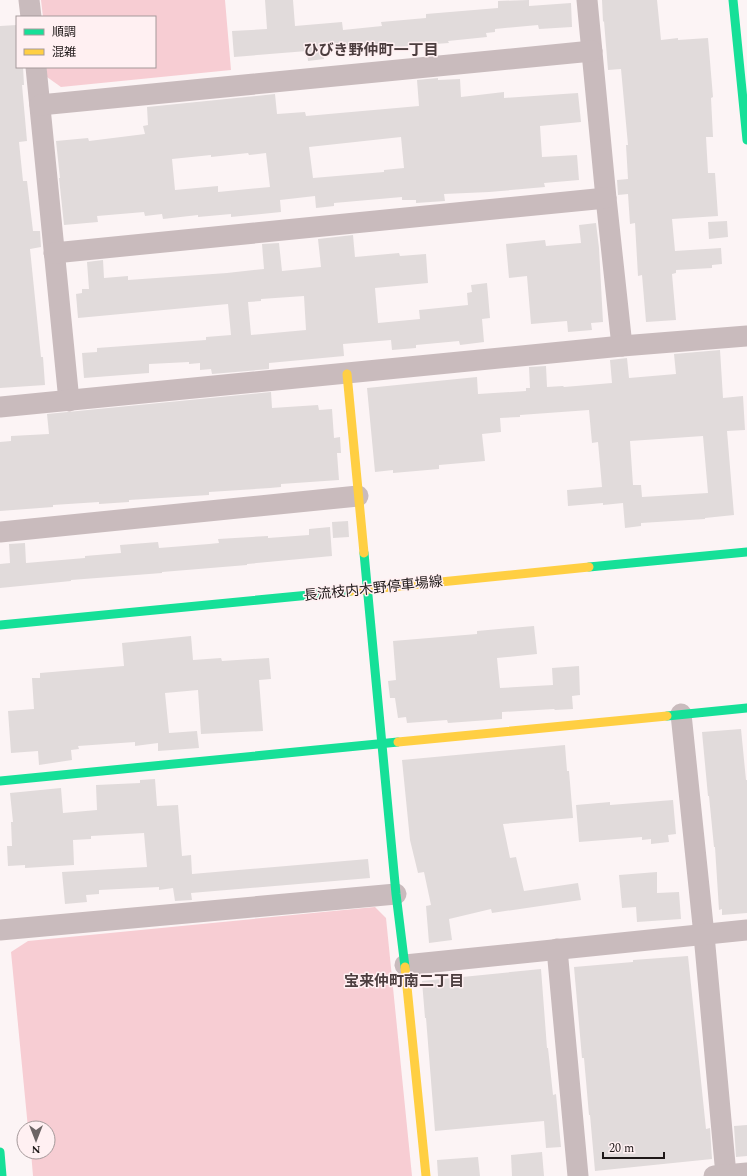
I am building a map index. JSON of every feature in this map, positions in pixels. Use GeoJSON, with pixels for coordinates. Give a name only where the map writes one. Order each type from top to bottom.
{"type":"FeatureCollection","features":[{"type":"Feature","properties":{"kind":"street"},"geometry":{"type":"LineString","coordinates":[[29,0],[31,16]]}},
{"type":"Feature","properties":{"kind":"street"},"geometry":{"type":"LineString","coordinates":[[587,0],[622,346]]}},
{"type":"Feature","properties":{"kind":"street"},"geometry":{"type":"LineString","coordinates":[[733,0],[741,26],[747,140]]}},
{"type":"Feature","properties":{"kind":"street"},"geometry":{"type":"LineString","coordinates":[[40,105],[592,51]]}},
{"type":"Feature","properties":{"kind":"street"},"geometry":{"type":"LineString","coordinates":[[36,68],[69,401]]}},
{"type":"Feature","properties":{"kind":"street"},"geometry":{"type":"LineString","coordinates":[[54,253],[606,198]]}},
{"type":"Feature","properties":{"kind":"street"},"geometry":{"type":"LineString","coordinates":[[0,407],[622,346],[747,336]]}},
{"type":"Feature","properties":{"kind":"street"},"geometry":{"type":"LineString","coordinates":[[347,374],[383,743],[396,894],[406,965],[426,1176]]}},
{"type":"Feature","properties":{"kind":"street"},"geometry":{"type":"LineString","coordinates":[[0,532],[358,496]]}},
{"type":"Feature","properties":{"kind":"street","name":"長流枝内木野停車場線"},"geometry":{"type":"LineString","coordinates":[[0,625],[747,552]]}},
{"type":"Feature","properties":{"kind":"street"},"geometry":{"type":"LineString","coordinates":[[0,781],[747,708]]}},
{"type":"Feature","properties":{"kind":"street"},"geometry":{"type":"LineString","coordinates":[[681,714],[704,935],[720,1175],[747,1173]]}},
{"type":"Feature","properties":{"kind":"street"},"geometry":{"type":"LineString","coordinates":[[0,930],[396,894]]}},
{"type":"Feature","properties":{"kind":"street"},"geometry":{"type":"LineString","coordinates":[[406,965],[747,930]]}},
{"type":"Feature","properties":{"kind":"street"},"geometry":{"type":"LineString","coordinates":[[557,949],[578,1176]]}},
{"type":"Feature","properties":{"kind":"street"},"geometry":{"type":"LineString","coordinates":[[0,1152],[2,1176]]}},
{"type":"Feature","properties":{"kind":"shaded area"},"geometry":{"type":"Polygon","coordinates":[[[41,0],[225,0],[231,70],[61,87],[47,77],[46,68],[156,68],[156,16],[43,16],[41,0]]]}},
{"type":"Feature","properties":{"kind":"shaded area"},"geometry":{"type":"Polygon","coordinates":[[[375,907],[386,918],[412,1176],[33,1176],[32,1160],[56,1160],[56,1120],[27,1120],[11,952],[28,941],[375,907]]]}},
{"type":"Feature","properties":{"kind":"building"},"geometry":{"type":"Polygon","coordinates":[[[265,0],[293,0],[295,26],[342,22],[343,30],[382,26],[381,22],[426,18],[426,14],[498,8],[498,1],[529,0],[529,6],[571,3],[572,27],[539,29],[538,25],[495,29],[495,32],[486,33],[487,37],[448,41],[449,43],[354,52],[353,45],[323,47],[324,59],[308,61],[307,51],[234,57],[232,31],[267,29],[265,0]]]}},
{"type":"Feature","properties":{"kind":"building"},"geometry":{"type":"Polygon","coordinates":[[[602,0],[657,0],[661,40],[678,38],[678,40],[708,38],[713,97],[711,98],[713,137],[706,137],[708,173],[715,173],[718,216],[672,219],[675,251],[721,248],[722,264],[712,265],[712,268],[676,270],[676,273],[672,274],[676,320],[646,322],[642,275],[638,276],[635,223],[630,224],[628,194],[618,195],[617,180],[628,179],[626,145],[628,145],[621,69],[608,70],[602,0]]]}},
{"type":"Feature","properties":{"kind":"building"},"geometry":{"type":"Polygon","coordinates":[[[16,25],[16,68],[23,68],[24,85],[22,85],[27,141],[19,142],[23,181],[27,181],[33,231],[40,231],[41,247],[30,249],[45,385],[0,388],[0,26],[16,25]]]}},
{"type":"Feature","properties":{"kind":"building"},"geometry":{"type":"Polygon","coordinates":[[[438,78],[438,80],[460,79],[461,97],[504,92],[504,98],[578,93],[581,122],[540,126],[542,157],[577,155],[579,180],[544,183],[545,187],[444,194],[445,201],[416,203],[416,200],[402,200],[402,197],[334,203],[334,206],[316,208],[315,196],[280,200],[281,212],[231,217],[231,214],[198,217],[198,215],[163,219],[162,214],[145,216],[144,212],[97,216],[98,222],[64,225],[56,141],[88,138],[89,141],[145,134],[143,126],[148,125],[147,107],[275,94],[277,114],[305,112],[306,116],[419,106],[417,80],[438,78]],[[401,137],[309,147],[313,178],[384,172],[384,170],[404,168],[401,137]],[[248,153],[172,159],[175,190],[218,186],[218,192],[270,187],[266,153],[249,155],[248,153]]]}},
{"type":"Feature","properties":{"kind":"building"},"geometry":{"type":"Polygon","coordinates":[[[727,221],[728,237],[709,239],[708,222],[727,221]]]}},
{"type":"Feature","properties":{"kind":"building"},"geometry":{"type":"Polygon","coordinates":[[[596,223],[599,248],[603,322],[591,323],[592,330],[568,332],[567,321],[531,324],[527,276],[509,278],[506,244],[545,240],[546,246],[581,243],[579,225],[596,223]]]}},
{"type":"Feature","properties":{"kind":"building"},"geometry":{"type":"Polygon","coordinates":[[[353,235],[355,257],[399,253],[400,256],[426,254],[428,283],[375,288],[378,323],[420,319],[419,310],[468,305],[467,293],[472,292],[471,285],[487,283],[490,318],[482,319],[484,342],[460,345],[459,341],[416,345],[416,348],[392,350],[391,340],[343,344],[344,356],[269,363],[269,369],[212,374],[211,369],[200,370],[200,363],[189,364],[189,362],[149,364],[149,373],[84,378],[82,353],[97,352],[97,348],[206,340],[206,337],[231,335],[228,304],[78,318],[76,294],[82,293],[82,289],[89,289],[87,262],[103,260],[104,278],[128,276],[128,280],[227,273],[264,269],[262,244],[279,243],[282,271],[321,267],[318,239],[353,235]],[[304,296],[261,299],[261,301],[248,302],[251,335],[306,330],[304,296]]]}},
{"type":"Feature","properties":{"kind":"building"},"geometry":{"type":"Polygon","coordinates":[[[720,350],[723,398],[743,396],[745,430],[727,431],[734,515],[705,519],[641,523],[641,526],[625,528],[623,503],[568,506],[567,490],[602,487],[598,442],[592,443],[589,410],[500,418],[501,432],[482,434],[485,461],[439,465],[439,469],[393,473],[393,470],[375,472],[367,388],[477,377],[478,394],[526,391],[526,388],[530,388],[529,367],[546,366],[547,387],[612,383],[610,360],[627,358],[629,378],[676,374],[674,354],[720,350]],[[703,436],[630,441],[633,485],[641,485],[642,497],[708,493],[703,436]]]}},
{"type":"Feature","properties":{"kind":"building"},"geometry":{"type":"Polygon","coordinates":[[[271,392],[272,408],[318,405],[319,410],[332,409],[334,438],[340,437],[341,453],[337,453],[339,480],[281,484],[281,487],[209,492],[209,495],[129,500],[129,502],[99,504],[99,502],[53,505],[53,507],[0,511],[0,442],[11,441],[11,436],[49,434],[47,414],[271,392]]]}},
{"type":"Feature","properties":{"kind":"building"},"geometry":{"type":"Polygon","coordinates":[[[348,521],[349,537],[333,538],[332,522],[348,521]]]}},
{"type":"Feature","properties":{"kind":"building"},"geometry":{"type":"Polygon","coordinates":[[[330,527],[332,556],[0,588],[0,564],[10,563],[9,544],[25,543],[26,563],[85,558],[85,556],[121,553],[120,545],[158,542],[159,548],[209,544],[219,543],[218,539],[309,535],[309,529],[330,527]]]}},
{"type":"Feature","properties":{"kind":"building"},"geometry":{"type":"Polygon","coordinates":[[[534,626],[537,654],[497,658],[500,688],[553,685],[552,668],[579,666],[580,695],[572,696],[573,709],[502,712],[502,719],[448,723],[447,720],[407,723],[406,717],[398,718],[395,698],[390,698],[388,681],[396,680],[393,641],[477,634],[477,631],[534,626]]]}},
{"type":"Feature","properties":{"kind":"building"},"geometry":{"type":"Polygon","coordinates":[[[191,636],[193,660],[221,658],[222,661],[269,658],[271,679],[259,680],[263,731],[201,734],[198,690],[165,693],[169,733],[197,731],[199,748],[158,751],[158,743],[135,746],[135,742],[78,746],[79,749],[71,750],[72,760],[39,765],[38,751],[11,753],[8,711],[34,709],[32,678],[40,678],[40,673],[124,666],[122,643],[191,636]]]}},
{"type":"Feature","properties":{"kind":"building"},"geometry":{"type":"Polygon","coordinates":[[[741,729],[747,780],[747,913],[722,915],[722,909],[719,910],[715,847],[708,796],[702,732],[741,729]]]}},
{"type":"Feature","properties":{"kind":"building"},"geometry":{"type":"Polygon","coordinates":[[[565,745],[573,818],[503,824],[510,858],[516,857],[524,891],[578,883],[581,900],[492,913],[491,909],[449,919],[452,940],[429,943],[426,906],[431,905],[424,872],[418,873],[410,840],[402,760],[565,745]]]}},
{"type":"Feature","properties":{"kind":"building"},"geometry":{"type":"Polygon","coordinates":[[[155,779],[157,806],[178,805],[182,856],[191,855],[192,874],[368,859],[370,878],[191,893],[192,900],[175,901],[173,888],[159,890],[159,887],[99,890],[99,894],[86,895],[87,902],[65,904],[62,872],[147,867],[144,833],[91,836],[91,839],[73,840],[74,865],[25,868],[25,865],[8,866],[7,846],[12,846],[11,822],[13,822],[10,793],[61,788],[63,813],[97,810],[96,785],[140,783],[140,780],[155,779]]]}},
{"type":"Feature","properties":{"kind":"building"},"geometry":{"type":"Polygon","coordinates":[[[673,800],[676,834],[668,835],[669,842],[651,844],[651,839],[642,840],[642,837],[579,842],[576,805],[610,802],[610,805],[673,800]]]}},
{"type":"Feature","properties":{"kind":"building"},"geometry":{"type":"Polygon","coordinates":[[[657,872],[657,893],[679,892],[681,919],[637,922],[636,907],[622,908],[619,875],[657,872]]]}},
{"type":"Feature","properties":{"kind":"building"},"geometry":{"type":"Polygon","coordinates":[[[688,956],[706,1129],[710,1128],[712,1159],[595,1171],[584,1058],[582,1058],[574,967],[633,962],[633,960],[688,956]]]}},
{"type":"Feature","properties":{"kind":"building"},"geometry":{"type":"Polygon","coordinates":[[[541,969],[547,1048],[553,1095],[556,1094],[561,1147],[546,1148],[544,1121],[435,1131],[422,981],[541,969]]]}},
{"type":"Feature","properties":{"kind":"building"},"geometry":{"type":"Polygon","coordinates":[[[747,1125],[747,1156],[736,1157],[734,1126],[747,1125]]]}},
{"type":"Feature","properties":{"kind":"building"},"geometry":{"type":"Polygon","coordinates":[[[542,1152],[544,1176],[512,1176],[511,1155],[542,1152]]]}},
{"type":"Feature","properties":{"kind":"building"},"geometry":{"type":"Polygon","coordinates":[[[478,1157],[480,1176],[438,1176],[437,1160],[478,1157]]]}},
{"type":"Feature","properties":{"kind":"traffic: fast"},"geometry":{"type":"LineString","coordinates":[[733,0],[747,140]]}},
{"type":"Feature","properties":{"kind":"traffic: fast"},"geometry":{"type":"LineString","coordinates":[[589,567],[747,552]]}},
{"type":"Feature","properties":{"kind":"traffic: fast"},"geometry":{"type":"LineString","coordinates":[[364,553],[396,894],[405,967]]}},
{"type":"Feature","properties":{"kind":"traffic: fast"},"geometry":{"type":"LineString","coordinates":[[0,625],[351,591]]}},
{"type":"Feature","properties":{"kind":"traffic: fast"},"geometry":{"type":"LineString","coordinates":[[667,716],[747,708]]}},
{"type":"Feature","properties":{"kind":"traffic: fast"},"geometry":{"type":"LineString","coordinates":[[0,781],[398,742]]}},
{"type":"Feature","properties":{"kind":"traffic: fast"},"geometry":{"type":"LineString","coordinates":[[0,1152],[2,1176]]}},
{"type":"Feature","properties":{"kind":"traffic: slow"},"geometry":{"type":"LineString","coordinates":[[347,374],[364,553]]}},
{"type":"Feature","properties":{"kind":"traffic: slow"},"geometry":{"type":"LineString","coordinates":[[351,591],[589,567]]}},
{"type":"Feature","properties":{"kind":"traffic: slow"},"geometry":{"type":"LineString","coordinates":[[398,742],[667,716]]}},
{"type":"Feature","properties":{"kind":"traffic: slow"},"geometry":{"type":"LineString","coordinates":[[405,967],[426,1176]]}},
{"type":"Feature","properties":{"kind":"district","name":"ひびき野仲町一丁目"},"geometry":{"type":"Point","coordinates":[371,50]}},
{"type":"Feature","properties":{"kind":"district","name":"宝来仲町南二丁目"},"geometry":{"type":"Point","coordinates":[404,981]}}]}
